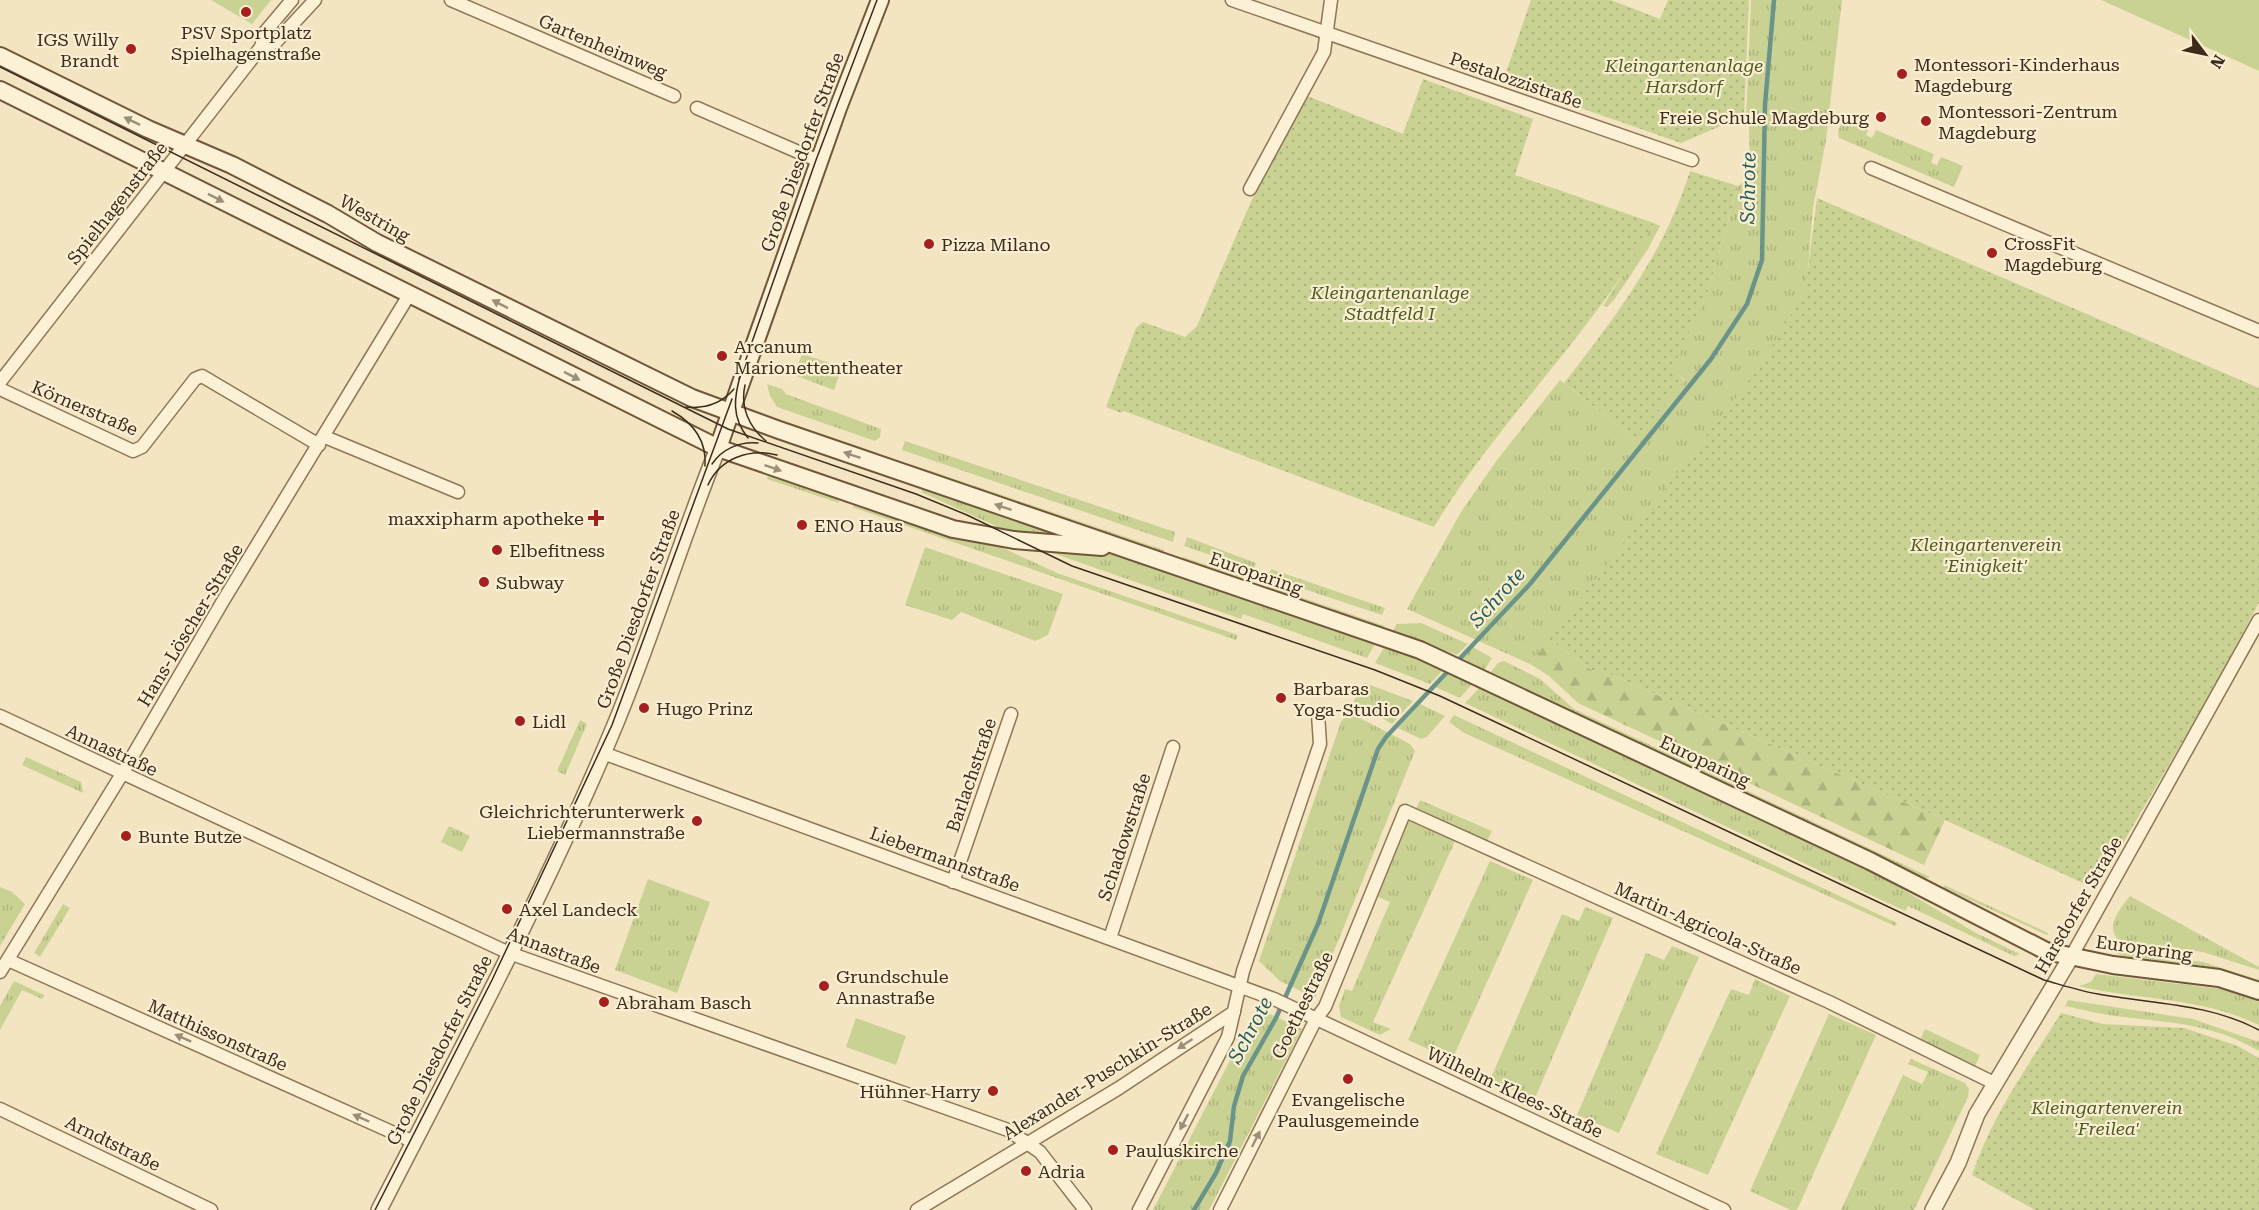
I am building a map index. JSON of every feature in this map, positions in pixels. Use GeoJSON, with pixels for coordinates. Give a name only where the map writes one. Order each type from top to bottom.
{"type":"FeatureCollection","features":[{"type":"Feature","properties":{"kind":"main road","name":"Große Diesdorfer Straße"},"geometry":{"type":"LineString","coordinates":[[718,448],[819,161],[880,0]]}},
{"type":"Feature","properties":{"kind":"main road","name":"Westring"},"geometry":{"type":"LineString","coordinates":[[0,56],[148,129],[186,144],[552,330],[692,398],[731,413]]}},
{"type":"Feature","properties":{"kind":"main road"},"geometry":{"type":"LineString","coordinates":[[0,90],[718,448]]}},
{"type":"Feature","properties":{"kind":"main road","name":"Europaring"},"geometry":{"type":"LineString","coordinates":[[731,413],[1376,634],[1441,659],[1870,861],[2046,951],[2140,969],[2219,978],[2259,991]]}},
{"type":"Feature","properties":{"kind":"main road","name":"Europaring"},"geometry":{"type":"LineString","coordinates":[[718,448],[884,507],[963,532],[1135,552]]}},
{"type":"Feature","properties":{"kind":"street","name":"Spielhagenstraße"},"geometry":{"type":"LineString","coordinates":[[0,382],[261,47],[265,32],[292,0]]}},
{"type":"Feature","properties":{"kind":"street","name":"Spielhagenstraße"},"geometry":{"type":"LineString","coordinates":[[261,47],[276,42],[315,0]]}},
{"type":"Feature","properties":{"kind":"street","name":"Gartenheimweg"},"geometry":{"type":"LineString","coordinates":[[451,0],[674,96]]}},
{"type":"Feature","properties":{"kind":"street","name":"Pestalozzistraße"},"geometry":{"type":"LineString","coordinates":[[1232,0],[1692,160]]}},
{"type":"Feature","properties":{"kind":"street"},"geometry":{"type":"LineString","coordinates":[[1250,189],[1324,52],[1331,0]]}},
{"type":"Feature","properties":{"kind":"street"},"geometry":{"type":"LineString","coordinates":[[697,108],[819,161]]}},
{"type":"Feature","properties":{"kind":"street"},"geometry":{"type":"LineString","coordinates":[[1871,168],[2259,331]]}},
{"type":"Feature","properties":{"kind":"street","name":"Hans-Löscher-Straße"},"geometry":{"type":"LineString","coordinates":[[0,972],[122,774],[409,295]]}},
{"type":"Feature","properties":{"kind":"street","name":"Körnerstraße"},"geometry":{"type":"LineString","coordinates":[[0,389],[133,451],[142,447],[195,378],[202,376],[322,441]]}},
{"type":"Feature","properties":{"kind":"street"},"geometry":{"type":"LineString","coordinates":[[322,441],[458,492]]}},
{"type":"Feature","properties":{"kind":"street","name":"Große Diesdorfer Straße"},"geometry":{"type":"LineString","coordinates":[[379,1210],[509,953],[603,753],[632,685],[718,448]]}},
{"type":"Feature","properties":{"kind":"street","name":"Harsdorfer Straße"},"geometry":{"type":"LineString","coordinates":[[1933,1210],[1958,1163],[1973,1122],[1994,1083],[2027,1034],[2259,620]]}},
{"type":"Feature","properties":{"kind":"street","name":"Barlachstraße"},"geometry":{"type":"LineString","coordinates":[[953,882],[1011,714]]}},
{"type":"Feature","properties":{"kind":"street","name":"Alexander-Puschkin-Straße"},"geometry":{"type":"LineString","coordinates":[[917,1210],[1030,1143],[1234,1012],[1240,986],[1320,744],[1318,714]]}},
{"type":"Feature","properties":{"kind":"street","name":"Annastraße"},"geometry":{"type":"LineString","coordinates":[[0,716],[509,953],[991,1123],[1030,1143],[1050,1162],[1085,1210]]}},
{"type":"Feature","properties":{"kind":"street","name":"Schadowstraße"},"geometry":{"type":"LineString","coordinates":[[1110,938],[1173,747]]}},
{"type":"Feature","properties":{"kind":"street","name":"Liebermannstraße"},"geometry":{"type":"LineString","coordinates":[[603,753],[1110,938],[1291,1007]]}},
{"type":"Feature","properties":{"kind":"street","name":"Goethestraße"},"geometry":{"type":"LineString","coordinates":[[1220,1210],[1316,1019],[1325,1007],[1405,811]]}},
{"type":"Feature","properties":{"kind":"street","name":"Martin-Agricola-Straße"},"geometry":{"type":"LineString","coordinates":[[1405,811],[1829,1002],[1994,1083]]}},
{"type":"Feature","properties":{"kind":"street","name":"Matthissonstraße"},"geometry":{"type":"LineString","coordinates":[[8,960],[414,1142]]}},
{"type":"Feature","properties":{"kind":"street","name":"Wilhelm-Klees-Straße"},"geometry":{"type":"LineString","coordinates":[[1291,1007],[1724,1210]]}},
{"type":"Feature","properties":{"kind":"street"},"geometry":{"type":"LineString","coordinates":[[1139,1210],[1228,1037],[1234,1012]]}},
{"type":"Feature","properties":{"kind":"street","name":"Arndtstraße"},"geometry":{"type":"LineString","coordinates":[[0,1109],[211,1210]]}},
{"type":"Feature","properties":{"kind":"green space","name":"PSV Sportplatz Spielhagenstraße"},"geometry":{"type":"Polygon","coordinates":[[[211,0],[271,0],[252,24],[211,0]]]}},
{"type":"Feature","properties":{"kind":"green space","name":"Kleingartenanlage Harsdorf"},"geometry":{"type":"Polygon","coordinates":[[[1531,0],[1611,0],[1660,19],[1668,0],[1749,0],[1744,116],[1681,143],[1503,81],[1531,0]]]}},
{"type":"Feature","properties":{"kind":"green space"},"geometry":{"type":"Polygon","coordinates":[[[1751,0],[1842,0],[1826,140],[1813,208],[1806,291],[1754,376],[1530,664],[1407,609],[1461,512],[1497,460],[1560,380],[1635,439],[1685,380],[1671,370],[1709,288],[1738,186],[1750,177],[1749,126],[1746,117],[1751,0]]]}},
{"type":"Feature","properties":{"kind":"green space"},"geometry":{"type":"Polygon","coordinates":[[[2101,0],[2259,0],[2259,71],[2246,65],[2101,0]]]}},
{"type":"Feature","properties":{"kind":"green space","name":"Kleingartenanlage Stadtfeld I"},"geometry":{"type":"Polygon","coordinates":[[[1423,79],[1533,119],[1515,175],[1654,223],[1630,264],[1603,302],[1487,450],[1434,527],[1124,411],[1121,413],[1106,407],[1136,328],[1143,322],[1185,337],[1197,326],[1257,188],[1305,95],[1403,134],[1423,79]]]}},
{"type":"Feature","properties":{"kind":"green space"},"geometry":{"type":"Polygon","coordinates":[[[1845,116],[1869,127],[1866,135],[1872,138],[1876,130],[1934,154],[1931,163],[1937,165],[1941,157],[1963,166],[1954,187],[1839,138],[1838,131],[1845,116]]]}},
{"type":"Feature","properties":{"kind":"green space"},"geometry":{"type":"Polygon","coordinates":[[[1690,171],[1738,186],[1709,288],[1672,370],[1685,381],[1635,439],[1564,383],[1620,309],[1653,257],[1680,201],[1690,171]]]}},
{"type":"Feature","properties":{"kind":"green space","name":"Kleingartenverein 'Einigkeit'"},"geometry":{"type":"Polygon","coordinates":[[[1817,198],[2259,388],[2259,603],[2208,698],[2096,889],[1945,820],[1607,673],[1596,673],[1549,639],[1758,369],[1805,292],[1817,198]]]}},
{"type":"Feature","properties":{"kind":"green space"},"geometry":{"type":"Polygon","coordinates":[[[1654,223],[1660,226],[1648,249],[1614,300],[1607,307],[1603,306],[1654,223]]]}},
{"type":"Feature","properties":{"kind":"green space"},"geometry":{"type":"Polygon","coordinates":[[[802,354],[842,367],[834,390],[794,375],[802,354]]]}},
{"type":"Feature","properties":{"kind":"green space"},"geometry":{"type":"Polygon","coordinates":[[[767,384],[782,389],[786,394],[881,429],[880,437],[875,441],[777,407],[770,396],[767,384]]]}},
{"type":"Feature","properties":{"kind":"green space"},"geometry":{"type":"Polygon","coordinates":[[[787,422],[878,453],[877,456],[785,424],[787,422]]]}},
{"type":"Feature","properties":{"kind":"green space"},"geometry":{"type":"Polygon","coordinates":[[[905,441],[1175,532],[1173,542],[902,450],[905,441]]]}},
{"type":"Feature","properties":{"kind":"green space"},"geometry":{"type":"Polygon","coordinates":[[[910,464],[1164,550],[1163,554],[914,469],[910,464]]]}},
{"type":"Feature","properties":{"kind":"green space"},"geometry":{"type":"Polygon","coordinates":[[[768,475],[838,499],[839,503],[767,479],[768,475]]]}},
{"type":"Feature","properties":{"kind":"green space"},"geometry":{"type":"Polygon","coordinates":[[[923,488],[1059,534],[1009,532],[921,492],[923,488]]]}},
{"type":"Feature","properties":{"kind":"green space"},"geometry":{"type":"Polygon","coordinates":[[[855,506],[961,540],[1001,547],[1057,573],[1238,635],[1236,640],[852,507],[855,506]]]}},
{"type":"Feature","properties":{"kind":"green space"},"geometry":{"type":"Polygon","coordinates":[[[1461,534],[1468,540],[1470,552],[1463,562],[1454,564],[1445,561],[1461,534]]]}},
{"type":"Feature","properties":{"kind":"green space"},"geometry":{"type":"Polygon","coordinates":[[[1187,537],[1256,563],[1254,570],[1184,546],[1187,537]]]}},
{"type":"Feature","properties":{"kind":"green space"},"geometry":{"type":"Polygon","coordinates":[[[925,547],[1063,594],[1048,635],[1035,641],[961,612],[952,620],[905,605],[925,547]]]}},
{"type":"Feature","properties":{"kind":"green space"},"geometry":{"type":"Polygon","coordinates":[[[1047,551],[1099,552],[1124,557],[1376,642],[1367,658],[1243,614],[1241,619],[1047,551]]]}},
{"type":"Feature","properties":{"kind":"green space"},"geometry":{"type":"Polygon","coordinates":[[[1183,557],[1243,577],[1242,581],[1182,560],[1183,557]]]}},
{"type":"Feature","properties":{"kind":"green space"},"geometry":{"type":"Polygon","coordinates":[[[1271,569],[1385,608],[1382,615],[1268,577],[1271,569]]]}},
{"type":"Feature","properties":{"kind":"green space"},"geometry":{"type":"Polygon","coordinates":[[[1266,585],[1385,626],[1382,629],[1267,589],[1266,585]]]}},
{"type":"Feature","properties":{"kind":"green space"},"geometry":{"type":"Polygon","coordinates":[[[1421,623],[1468,644],[1457,655],[1392,632],[1397,624],[1421,623]]]}},
{"type":"Feature","properties":{"kind":"green space"},"geometry":{"type":"Polygon","coordinates":[[[1549,639],[1596,673],[1607,673],[1945,820],[1924,865],[1578,703],[1549,676],[1530,664],[1549,639]]]}},
{"type":"Feature","properties":{"kind":"green space"},"geometry":{"type":"Polygon","coordinates":[[[1385,646],[1443,670],[1430,684],[1375,663],[1385,646]]]}},
{"type":"Feature","properties":{"kind":"green space"},"geometry":{"type":"Polygon","coordinates":[[[1473,647],[1492,658],[1484,671],[1462,658],[1473,647]]]}},
{"type":"Feature","properties":{"kind":"green space"},"geometry":{"type":"Polygon","coordinates":[[[1504,661],[1540,679],[1574,709],[1930,877],[1924,879],[1490,673],[1498,663],[1504,661]]]}},
{"type":"Feature","properties":{"kind":"green space"},"geometry":{"type":"Polygon","coordinates":[[[1449,673],[1473,683],[1460,698],[1435,687],[1449,673]]]}},
{"type":"Feature","properties":{"kind":"green space"},"geometry":{"type":"Polygon","coordinates":[[[1365,683],[1413,701],[1392,724],[1353,702],[1365,683]]]}},
{"type":"Feature","properties":{"kind":"green space"},"geometry":{"type":"Polygon","coordinates":[[[1480,687],[1870,870],[1976,933],[2020,954],[2014,956],[1908,906],[1905,911],[1465,703],[1480,687]]]}},
{"type":"Feature","properties":{"kind":"green space"},"geometry":{"type":"Polygon","coordinates":[[[1420,704],[1445,716],[1427,737],[1421,739],[1398,728],[1420,704]]]}},
{"type":"Feature","properties":{"kind":"green space"},"geometry":{"type":"Polygon","coordinates":[[[1348,712],[1410,744],[1415,751],[1315,998],[1280,981],[1259,961],[1341,722],[1348,712]]]}},
{"type":"Feature","properties":{"kind":"green space"},"geometry":{"type":"Polygon","coordinates":[[[1454,715],[1897,923],[1895,926],[1464,733],[1449,722],[1454,715]]]}},
{"type":"Feature","properties":{"kind":"green space"},"geometry":{"type":"Polygon","coordinates":[[[580,720],[587,724],[565,775],[557,771],[580,720]]]}},
{"type":"Feature","properties":{"kind":"green space"},"geometry":{"type":"Polygon","coordinates":[[[26,757],[81,782],[83,793],[22,765],[26,757]]]}},
{"type":"Feature","properties":{"kind":"green space"},"geometry":{"type":"Polygon","coordinates":[[[1420,800],[1492,831],[1487,841],[1416,809],[1420,800]]]}},
{"type":"Feature","properties":{"kind":"green space"},"geometry":{"type":"Polygon","coordinates":[[[1409,821],[1455,841],[1373,1022],[1391,1029],[1380,1035],[1341,1017],[1339,1006],[1345,989],[1352,991],[1390,902],[1378,897],[1409,821]]]}},
{"type":"Feature","properties":{"kind":"green space"},"geometry":{"type":"Polygon","coordinates":[[[449,826],[470,836],[462,852],[441,842],[449,826]]]}},
{"type":"Feature","properties":{"kind":"green space"},"geometry":{"type":"Polygon","coordinates":[[[1490,861],[1533,880],[1452,1060],[1408,1040],[1490,861]]]}},
{"type":"Feature","properties":{"kind":"green space"},"geometry":{"type":"Polygon","coordinates":[[[648,879],[710,902],[677,993],[615,970],[648,879]]]}},
{"type":"Feature","properties":{"kind":"green space"},"geometry":{"type":"Polygon","coordinates":[[[1944,885],[2048,933],[2047,935],[1944,888],[1944,885]]]}},
{"type":"Feature","properties":{"kind":"green space"},"geometry":{"type":"Polygon","coordinates":[[[0,887],[12,892],[25,904],[0,946],[0,887]]]}},
{"type":"Feature","properties":{"kind":"green space"},"geometry":{"type":"Polygon","coordinates":[[[2130,896],[2259,967],[2259,970],[2203,952],[2121,942],[2113,931],[2113,925],[2130,896]]]}},
{"type":"Feature","properties":{"kind":"green space"},"geometry":{"type":"Polygon","coordinates":[[[63,904],[70,908],[40,957],[34,953],[63,904]]]}},
{"type":"Feature","properties":{"kind":"green space"},"geometry":{"type":"Polygon","coordinates":[[[1585,907],[1613,918],[1535,1098],[1490,1080],[1562,914],[1579,921],[1585,907]]]}},
{"type":"Feature","properties":{"kind":"green space"},"geometry":{"type":"Polygon","coordinates":[[[1672,946],[1699,957],[1619,1133],[1577,1115],[1646,953],[1664,960],[1672,946]]]}},
{"type":"Feature","properties":{"kind":"green space"},"geometry":{"type":"Polygon","coordinates":[[[2115,952],[2203,962],[2259,980],[2259,983],[2204,966],[2122,956],[2115,952]]]}},
{"type":"Feature","properties":{"kind":"green space"},"geometry":{"type":"Polygon","coordinates":[[[2096,974],[2230,990],[2259,999],[2259,1025],[2214,1009],[2192,1004],[2079,986],[2091,982],[2096,974]]]}},
{"type":"Feature","properties":{"kind":"green space"},"geometry":{"type":"Polygon","coordinates":[[[1755,979],[1790,996],[1708,1175],[1656,1154],[1731,989],[1749,995],[1755,979]]]}},
{"type":"Feature","properties":{"kind":"green space"},"geometry":{"type":"Polygon","coordinates":[[[14,981],[44,995],[42,999],[22,990],[0,1030],[0,1006],[14,981]]]}},
{"type":"Feature","properties":{"kind":"green space"},"geometry":{"type":"Polygon","coordinates":[[[2068,1000],[2193,1019],[2259,1042],[2259,1051],[2241,1041],[2206,1029],[2096,1013],[2065,1006],[2068,1000]]]}},
{"type":"Feature","properties":{"kind":"green space"},"geometry":{"type":"Polygon","coordinates":[[[1257,1008],[1302,1029],[1209,1210],[1153,1210],[1257,1008]]]}},
{"type":"Feature","properties":{"kind":"green space","name":"Kleingartenverein 'Freilea'"},"geometry":{"type":"Polygon","coordinates":[[[2061,1013],[2103,1024],[2184,1028],[2238,1046],[2259,1058],[2259,1210],[2035,1210],[1972,1175],[1980,1152],[2000,1111],[2061,1013]]]}},
{"type":"Feature","properties":{"kind":"green space"},"geometry":{"type":"Polygon","coordinates":[[[1829,1014],[1876,1035],[1797,1210],[1791,1210],[1750,1191],[1829,1014]]]}},
{"type":"Feature","properties":{"kind":"green space"},"geometry":{"type":"Polygon","coordinates":[[[856,1018],[906,1036],[896,1065],[846,1047],[856,1018]]]}},
{"type":"Feature","properties":{"kind":"green space"},"geometry":{"type":"Polygon","coordinates":[[[1925,1029],[1980,1055],[1975,1066],[1920,1040],[1925,1029]]]}},
{"type":"Feature","properties":{"kind":"green space"},"geometry":{"type":"Polygon","coordinates":[[[1911,1059],[1965,1083],[1969,1089],[1968,1097],[1914,1210],[1841,1210],[1903,1075],[1922,1084],[1928,1072],[1908,1064],[1911,1059]]]}},
{"type":"Feature","properties":{"kind":"waterway","name":"Schrote"},"geometry":{"type":"LineString","coordinates":[[1194,1210],[1216,1173],[1230,1141],[1234,1106],[1243,1076],[1276,1018],[1318,924],[1378,749],[1386,737],[1530,584],[1711,359],[1747,304],[1762,260],[1765,105],[1774,0]]}},
{"type":"Feature","properties":{"kind":"tram line"},"geometry":{"type":"LineString","coordinates":[[739,379],[816,160],[877,0]]}},
{"type":"Feature","properties":{"kind":"tram line"},"geometry":{"type":"LineString","coordinates":[[0,67],[728,429],[916,494],[967,515],[1072,566],[1375,670],[1440,696],[2044,980],[2091,993],[2200,1009],[2240,1021],[2259,1030]]}},
{"type":"Feature","properties":{"kind":"tram line"},"geometry":{"type":"LineString","coordinates":[[741,373],[737,390],[736,415],[748,438]]}},
{"type":"Feature","properties":{"kind":"tram line"},"geometry":{"type":"LineString","coordinates":[[745,385],[744,401],[747,416],[766,441]]}},
{"type":"Feature","properties":{"kind":"tram line"},"geometry":{"type":"LineString","coordinates":[[686,407],[712,404],[724,398],[734,389]]}},
{"type":"Feature","properties":{"kind":"tram line"},"geometry":{"type":"LineString","coordinates":[[375,1210],[492,980],[612,725],[732,399]]}},
{"type":"Feature","properties":{"kind":"tram line"},"geometry":{"type":"LineString","coordinates":[[672,411],[697,433],[704,448],[705,466]]}},
{"type":"Feature","properties":{"kind":"tram line"},"geometry":{"type":"LineString","coordinates":[[712,464],[732,447],[745,443],[758,443]]}},
{"type":"Feature","properties":{"kind":"tram line"},"geometry":{"type":"LineString","coordinates":[[708,485],[720,468],[737,457],[757,453],[777,455]]}},
{"type":"Feature","properties":{"kind":"place","name":"PSV Sportplatz Spielhagenstraße"},"geometry":{"type":"Point","coordinates":[246,12]}},
{"type":"Feature","properties":{"kind":"place","name":"IGS Willy Brandt"},"geometry":{"type":"Point","coordinates":[131,49]}},
{"type":"Feature","properties":{"kind":"place","name":"Montessori-Kinderhaus Magdeburg"},"geometry":{"type":"Point","coordinates":[1902,74]}},
{"type":"Feature","properties":{"kind":"place","name":"Freie Schule Magdeburg"},"geometry":{"type":"Point","coordinates":[1881,117]}},
{"type":"Feature","properties":{"kind":"place","name":"Montessori-Zentrum Magdeburg"},"geometry":{"type":"Point","coordinates":[1926,121]}},
{"type":"Feature","properties":{"kind":"place","name":"Pizza Milano"},"geometry":{"type":"Point","coordinates":[929,244]}},
{"type":"Feature","properties":{"kind":"place","name":"CrossFit Magdeburg"},"geometry":{"type":"Point","coordinates":[1992,253]}},
{"type":"Feature","properties":{"kind":"place","name":"Arcanum Marionettentheater"},"geometry":{"type":"Point","coordinates":[722,356]}},
{"type":"Feature","properties":{"kind":"place","name":"maxxipharm apotheke"},"geometry":{"type":"Point","coordinates":[596,518]}},
{"type":"Feature","properties":{"kind":"place","name":"ENO Haus"},"geometry":{"type":"Point","coordinates":[802,525]}},
{"type":"Feature","properties":{"kind":"place","name":"Elbefitness"},"geometry":{"type":"Point","coordinates":[497,550]}},
{"type":"Feature","properties":{"kind":"place","name":"Subway"},"geometry":{"type":"Point","coordinates":[484,582]}},
{"type":"Feature","properties":{"kind":"place","name":"Barbaras Yoga-Studio"},"geometry":{"type":"Point","coordinates":[1281,698]}},
{"type":"Feature","properties":{"kind":"place","name":"Hugo Prinz"},"geometry":{"type":"Point","coordinates":[644,708]}},
{"type":"Feature","properties":{"kind":"place","name":"Lidl"},"geometry":{"type":"Point","coordinates":[520,721]}},
{"type":"Feature","properties":{"kind":"place","name":"Gleichrichterunterwerk Liebermannstraße"},"geometry":{"type":"Point","coordinates":[697,821]}},
{"type":"Feature","properties":{"kind":"place","name":"Bunte Butze"},"geometry":{"type":"Point","coordinates":[126,836]}},
{"type":"Feature","properties":{"kind":"place","name":"Axel Landeck"},"geometry":{"type":"Point","coordinates":[507,909]}},
{"type":"Feature","properties":{"kind":"place","name":"Grundschule Annastraße"},"geometry":{"type":"Point","coordinates":[824,986]}},
{"type":"Feature","properties":{"kind":"place","name":"Abraham Basch"},"geometry":{"type":"Point","coordinates":[604,1002]}},
{"type":"Feature","properties":{"kind":"place","name":"Evangelische Paulusgemeinde"},"geometry":{"type":"Point","coordinates":[1348,1079]}},
{"type":"Feature","properties":{"kind":"place","name":"Hühner Harry"},"geometry":{"type":"Point","coordinates":[993,1091]}},
{"type":"Feature","properties":{"kind":"place","name":"Pauluskirche"},"geometry":{"type":"Point","coordinates":[1113,1150]}},
{"type":"Feature","properties":{"kind":"place","name":"Adria"},"geometry":{"type":"Point","coordinates":[1026,1171]}}]}
